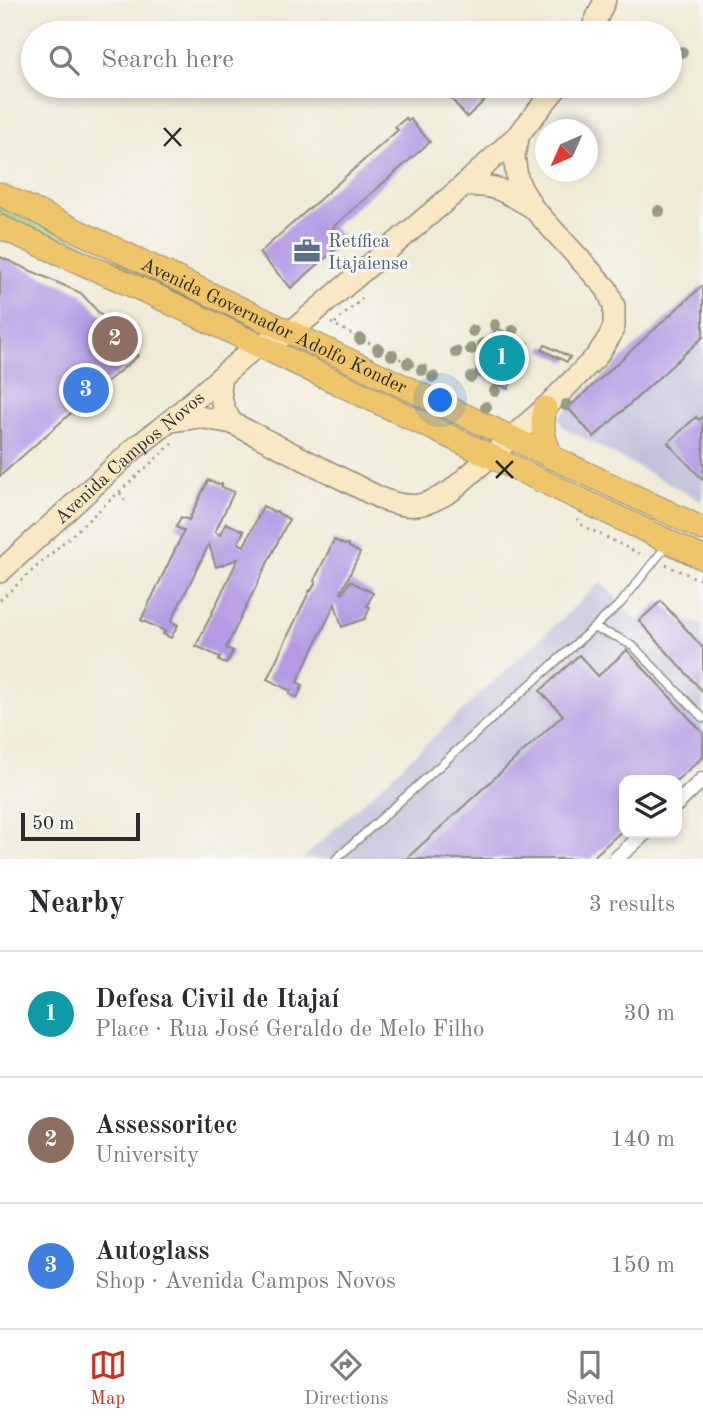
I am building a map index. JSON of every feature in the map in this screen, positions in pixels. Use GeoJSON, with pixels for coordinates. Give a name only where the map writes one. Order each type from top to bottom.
{"type":"FeatureCollection","features":[{"type":"Feature","properties":{"kind":"main road"},"geometry":{"type":"LineString","coordinates":[[595,21],[605,0]]}},
{"type":"Feature","properties":{"kind":"main road","name":"Avenida Campos Novos"},"geometry":{"type":"LineString","coordinates":[[0,572],[135,448],[246,355],[260,345],[291,332],[463,186],[519,134],[548,98]]}},
{"type":"Feature","properties":{"kind":"main road"},"geometry":{"type":"LineString","coordinates":[[170,421],[199,417],[232,423],[382,499],[399,505],[418,506],[434,502],[452,491],[545,408],[596,357],[605,346],[614,326],[611,298],[602,282],[533,208],[521,188],[514,167],[519,134]]}},
{"type":"Feature","properties":{"kind":"main road"},"geometry":{"type":"LineString","coordinates":[[463,186],[497,188],[533,208]]}},
{"type":"Feature","properties":{"kind":"main road","name":"Avenida Governador Adolfo Konder"},"geometry":{"type":"LineString","coordinates":[[0,194],[703,529]]}},
{"type":"Feature","properties":{"kind":"main road","name":"Avenida Governador Adolfo Konder"},"geometry":{"type":"LineString","coordinates":[[0,227],[155,295],[703,558]]}},
{"type":"Feature","properties":{"kind":"main road"},"geometry":{"type":"LineString","coordinates":[[220,378],[220,397],[232,423]]}},
{"type":"Feature","properties":{"kind":"main road"},"geometry":{"type":"LineString","coordinates":[[545,408],[542,432],[554,458]]}},
{"type":"Feature","properties":{"kind":"street"},"geometry":{"type":"LineString","coordinates":[[682,799],[703,779]]}},
{"type":"Feature","properties":{"kind":"street"},"geometry":{"type":"LineString","coordinates":[[617,859],[640,838]]}},
{"type":"Feature","properties":{"kind":"lane"},"geometry":{"type":"LineString","coordinates":[[336,859],[621,603],[669,541]]}},
{"type":"Feature","properties":{"kind":"lane"},"geometry":{"type":"LineString","coordinates":[[593,628],[634,647],[703,718]]}},
{"type":"Feature","properties":{"kind":"path"},"geometry":{"type":"LineString","coordinates":[[0,600],[174,443]]}},
{"type":"Feature","properties":{"kind":"path"},"geometry":{"type":"LineString","coordinates":[[119,492],[125,505]]}},
{"type":"Feature","properties":{"kind":"shaded area"},"geometry":{"type":"Polygon","coordinates":[[[703,285],[703,502],[563,427],[559,417],[703,285]]]}},
{"type":"Feature","properties":{"kind":"shaded area"},"geometry":{"type":"Polygon","coordinates":[[[601,582],[638,621],[661,601],[674,615],[703,626],[703,733],[627,650],[598,676],[579,655],[540,690],[563,715],[406,859],[302,859],[601,582]]]}},
{"type":"Feature","properties":{"kind":"green space"},"geometry":{"type":"Polygon","coordinates":[[[0,204],[195,297],[192,305],[0,214],[0,204]]]}},
{"type":"Feature","properties":{"kind":"building"},"geometry":{"type":"Polygon","coordinates":[[[450,98],[487,98],[467,117],[450,98]]]}},
{"type":"Feature","properties":{"kind":"building"},"geometry":{"type":"Polygon","coordinates":[[[406,118],[408,121],[410,119],[430,142],[333,227],[345,241],[291,288],[259,253],[398,130],[395,127],[406,118]]]}},
{"type":"Feature","properties":{"kind":"building"},"geometry":{"type":"Polygon","coordinates":[[[0,257],[81,293],[138,356],[0,476],[0,257]]]}},
{"type":"Feature","properties":{"kind":"building"},"geometry":{"type":"Polygon","coordinates":[[[703,285],[703,337],[594,437],[568,408],[703,285]]]}},
{"type":"Feature","properties":{"kind":"building"},"geometry":{"type":"Polygon","coordinates":[[[496,328],[529,343],[508,389],[475,374],[496,328]]]}},
{"type":"Feature","properties":{"kind":"building"},"geometry":{"type":"Polygon","coordinates":[[[545,345],[570,357],[567,362],[542,350],[545,345]]]}},
{"type":"Feature","properties":{"kind":"building"},"geometry":{"type":"Polygon","coordinates":[[[703,416],[703,480],[668,443],[696,417],[699,420],[703,416]]]}},
{"type":"Feature","properties":{"kind":"building"},"geometry":{"type":"Polygon","coordinates":[[[208,480],[222,484],[222,487],[234,492],[215,532],[220,535],[226,523],[244,531],[238,543],[244,546],[263,506],[289,519],[226,648],[233,651],[226,664],[219,661],[220,657],[196,646],[238,559],[216,567],[209,544],[171,622],[178,625],[171,638],[163,634],[165,631],[141,620],[184,531],[176,527],[181,517],[189,520],[208,480]]]}},
{"type":"Feature","properties":{"kind":"building"},"geometry":{"type":"Polygon","coordinates":[[[334,540],[348,544],[360,553],[341,593],[343,594],[350,581],[373,593],[367,606],[370,607],[365,619],[342,627],[335,604],[297,682],[303,685],[297,698],[289,694],[291,691],[267,679],[334,540]]]}},
{"type":"Feature","properties":{"kind":"building"},"geometry":{"type":"Polygon","coordinates":[[[661,601],[703,648],[703,692],[639,621],[661,601]]]}},
{"type":"Feature","properties":{"kind":"building"},"geometry":{"type":"Polygon","coordinates":[[[627,650],[703,733],[703,757],[682,776],[619,775],[619,834],[591,859],[406,859],[563,715],[540,691],[579,655],[598,676],[627,650]]]}},
{"type":"Feature","properties":{"kind":"place","name":"Retífica Itajaiense"},"geometry":{"type":"Point","coordinates":[307,251]}},
{"type":"Feature","properties":{"kind":"place","name":"Assessoritec"},"geometry":{"type":"Point","coordinates":[115,339]}},
{"type":"Feature","properties":{"kind":"place","name":"Defesa Civil de Itajaí"},"geometry":{"type":"Point","coordinates":[502,358]}},
{"type":"Feature","properties":{"kind":"place","name":"Autoglass"},"geometry":{"type":"Point","coordinates":[86,390]}}]}
